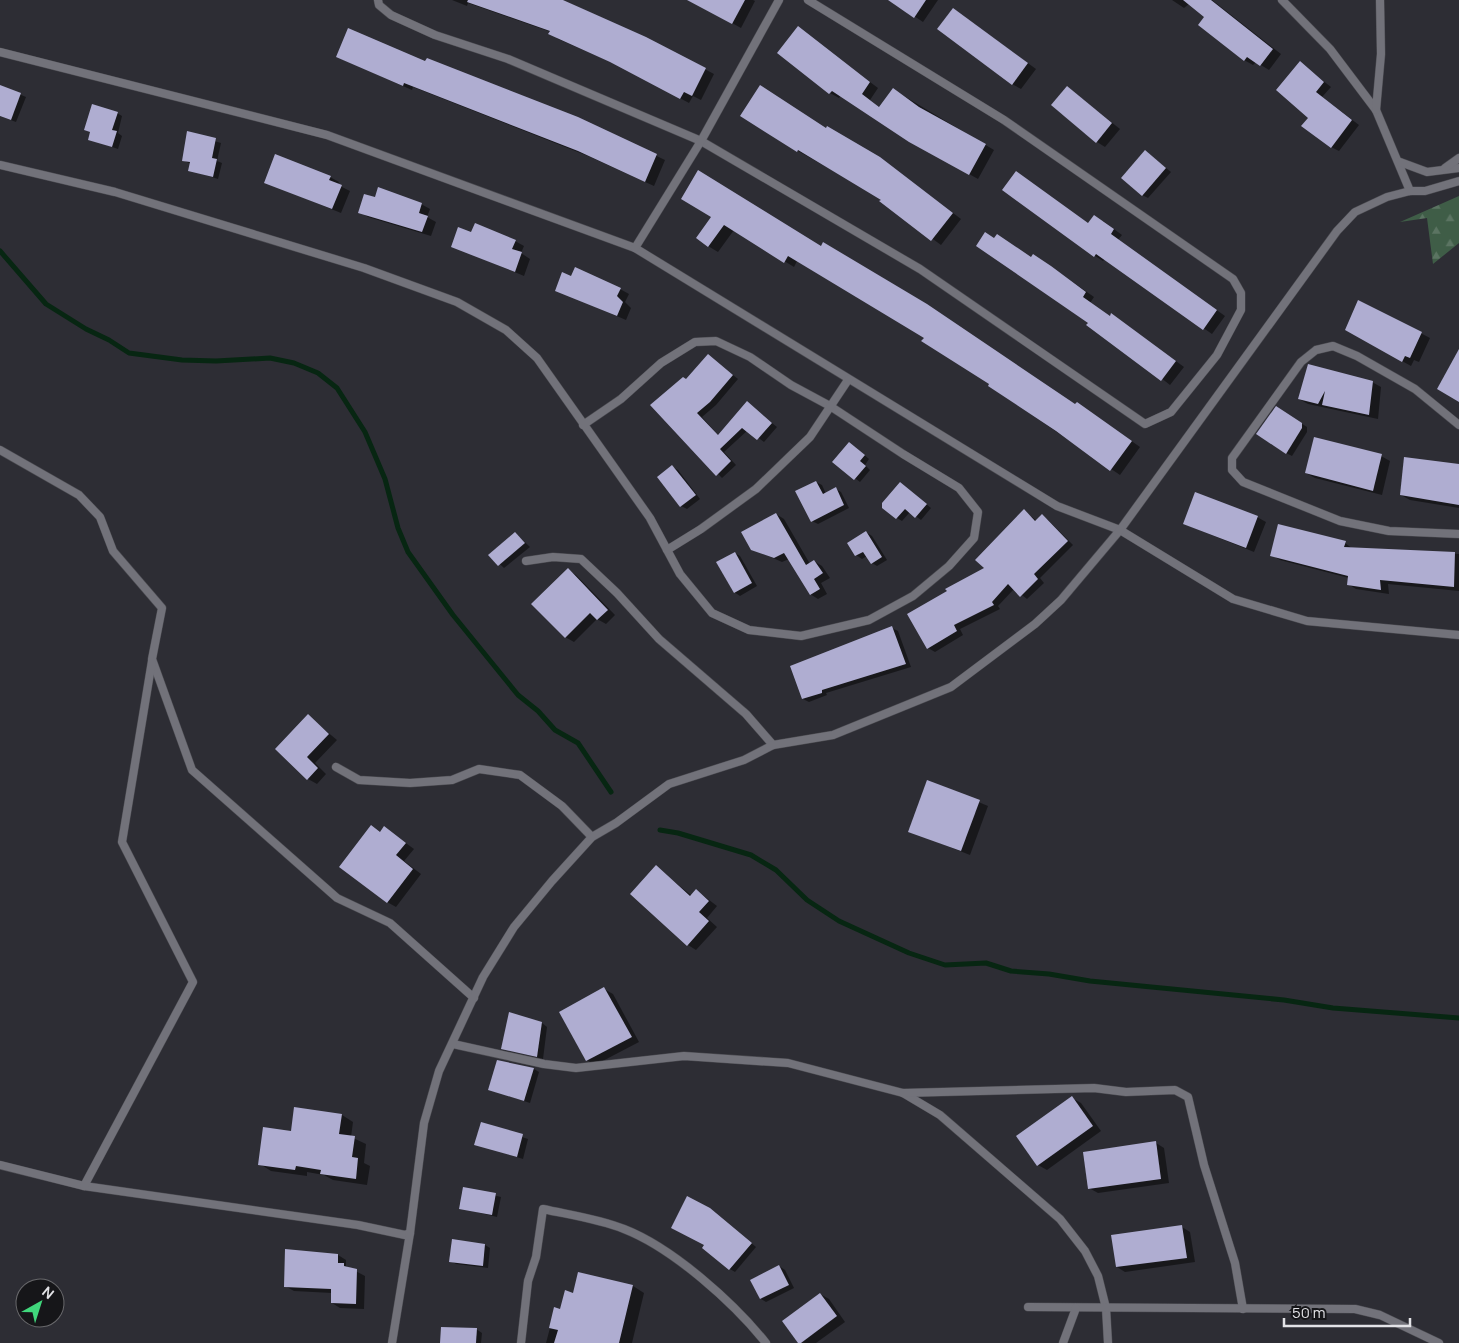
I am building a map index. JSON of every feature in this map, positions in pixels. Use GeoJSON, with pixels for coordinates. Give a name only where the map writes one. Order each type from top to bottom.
{"type":"FeatureCollection","features":[{"type":"Feature","properties":{"kind":"lane"},"geometry":{"type":"LineString","coordinates":[[378,0],[379,5],[391,16],[435,35],[508,59],[701,141],[920,269],[1145,424],[1171,412],[1217,355],[1240,310],[1241,293],[1234,279],[1004,120],[808,0]]}},
{"type":"Feature","properties":{"kind":"lane"},"geometry":{"type":"LineString","coordinates":[[634,248],[701,141],[779,0]]}},
{"type":"Feature","properties":{"kind":"lane"},"geometry":{"type":"LineString","coordinates":[[1282,0],[1330,49],[1376,110],[1400,162],[1410,191]]}},
{"type":"Feature","properties":{"kind":"lane"},"geometry":{"type":"LineString","coordinates":[[1376,110],[1381,54],[1380,0]]}},
{"type":"Feature","properties":{"kind":"lane"},"geometry":{"type":"LineString","coordinates":[[0,52],[327,135],[634,248],[1057,506],[1120,530],[1233,600],[1307,621],[1459,635]]}},
{"type":"Feature","properties":{"kind":"lane"},"geometry":{"type":"LineString","coordinates":[[1443,170],[1459,158]]}},
{"type":"Feature","properties":{"kind":"lane"},"geometry":{"type":"LineString","coordinates":[[1400,162],[1426,172],[1459,168]]}},
{"type":"Feature","properties":{"kind":"lane"},"geometry":{"type":"LineString","coordinates":[[0,165],[115,192],[364,268],[458,302],[506,330],[537,358],[584,425],[650,518],[680,574],[712,613],[748,630],[801,636],[869,620],[912,596],[949,566],[974,538],[978,512],[959,488],[902,454],[830,406],[791,385],[750,357],[716,340],[695,342],[661,363],[621,399],[584,425]]}},
{"type":"Feature","properties":{"kind":"lane"},"geometry":{"type":"LineString","coordinates":[[392,1343],[410,1233],[424,1123],[439,1071],[483,977],[514,927],[592,837],[616,823],[669,784],[744,760],[773,746],[833,735],[952,687],[1035,624],[1061,600],[1120,530],[1337,231],[1356,212],[1387,197],[1410,191],[1425,191],[1459,181]]}},
{"type":"Feature","properties":{"kind":"lane"},"geometry":{"type":"LineString","coordinates":[[1459,425],[1415,389],[1357,356],[1333,346],[1316,350],[1301,362],[1232,458],[1232,470],[1243,482],[1340,521],[1389,531],[1459,534]]}},
{"type":"Feature","properties":{"kind":"lane"},"geometry":{"type":"LineString","coordinates":[[667,550],[756,489],[810,437],[848,380]]}},
{"type":"Feature","properties":{"kind":"lane"},"geometry":{"type":"LineString","coordinates":[[0,450],[79,495],[100,517],[113,551],[162,608],[122,842],[193,982],[84,1186]]}},
{"type":"Feature","properties":{"kind":"lane"},"geometry":{"type":"LineString","coordinates":[[526,562],[553,557],[582,560],[617,593],[658,639],[746,714],[773,746]]}},
{"type":"Feature","properties":{"kind":"lane"},"geometry":{"type":"LineString","coordinates":[[152,659],[192,770],[336,898],[390,923],[474,998]]}},
{"type":"Feature","properties":{"kind":"lane"},"geometry":{"type":"LineString","coordinates":[[336,767],[359,780],[410,783],[452,780],[480,769],[520,775],[562,806],[592,837]]}},
{"type":"Feature","properties":{"kind":"lane"},"geometry":{"type":"LineString","coordinates":[[453,1044],[544,1064],[576,1068],[684,1056],[788,1063],[904,1093],[1094,1088],[1126,1092],[1175,1090],[1188,1097],[1204,1165],[1235,1263],[1243,1309]]}},
{"type":"Feature","properties":{"kind":"lane"},"geometry":{"type":"LineString","coordinates":[[904,1093],[940,1115],[1060,1219],[1085,1251],[1098,1276],[1106,1308],[1108,1343]]}},
{"type":"Feature","properties":{"kind":"lane"},"geometry":{"type":"LineString","coordinates":[[0,1165],[84,1186],[358,1225],[405,1235],[410,1233]]}},
{"type":"Feature","properties":{"kind":"lane"},"geometry":{"type":"LineString","coordinates":[[521,1343],[528,1282],[536,1256],[543,1209],[625,1229],[668,1253],[715,1290],[766,1343]]}},
{"type":"Feature","properties":{"kind":"lane"},"geometry":{"type":"LineString","coordinates":[[1028,1307],[1355,1309],[1380,1316],[1439,1343]]}},
{"type":"Feature","properties":{"kind":"lane"},"geometry":{"type":"LineString","coordinates":[[1063,1343],[1076,1308]]}},
{"type":"Feature","properties":{"kind":"green space"},"geometry":{"type":"Polygon","coordinates":[[[1459,196],[1459,243],[1433,264],[1427,218],[1400,222],[1459,196]]]}},
{"type":"Feature","properties":{"kind":"building"},"geometry":{"type":"Polygon","coordinates":[[[468,0],[563,0],[646,37],[706,68],[692,96],[684,92],[680,99],[610,62],[548,34],[550,31],[467,2],[468,0]]]}},
{"type":"Feature","properties":{"kind":"building"},"geometry":{"type":"Polygon","coordinates":[[[687,0],[745,0],[732,24],[687,0]]]}},
{"type":"Feature","properties":{"kind":"building"},"geometry":{"type":"Polygon","coordinates":[[[888,0],[926,0],[914,18],[888,0]]]}},
{"type":"Feature","properties":{"kind":"building"},"geometry":{"type":"Polygon","coordinates":[[[1183,0],[1211,0],[1273,49],[1260,66],[1247,57],[1244,61],[1198,25],[1204,17],[1183,0]]]}},
{"type":"Feature","properties":{"kind":"building"},"geometry":{"type":"Polygon","coordinates":[[[953,8],[1028,63],[1012,85],[937,29],[953,8]]]}},
{"type":"Feature","properties":{"kind":"building"},"geometry":{"type":"Polygon","coordinates":[[[798,26],[870,82],[862,94],[879,107],[893,88],[919,107],[986,144],[969,175],[909,142],[832,91],[829,94],[777,53],[798,26]]]}},
{"type":"Feature","properties":{"kind":"building"},"geometry":{"type":"Polygon","coordinates":[[[348,28],[425,61],[427,58],[578,117],[657,154],[645,182],[578,151],[404,83],[403,86],[336,57],[348,28]]]}},
{"type":"Feature","properties":{"kind":"building"},"geometry":{"type":"Polygon","coordinates":[[[1300,61],[1324,82],[1316,92],[1352,120],[1331,148],[1301,126],[1308,118],[1276,90],[1300,61]]]}},
{"type":"Feature","properties":{"kind":"building"},"geometry":{"type":"Polygon","coordinates":[[[0,85],[21,93],[11,120],[0,116],[0,85]]]}},
{"type":"Feature","properties":{"kind":"building"},"geometry":{"type":"Polygon","coordinates":[[[760,85],[826,128],[827,126],[880,157],[953,213],[931,241],[879,201],[881,200],[798,150],[797,152],[740,116],[760,85]]]}},
{"type":"Feature","properties":{"kind":"building"},"geometry":{"type":"Polygon","coordinates":[[[1067,86],[1112,123],[1096,143],[1051,105],[1067,86]]]}},
{"type":"Feature","properties":{"kind":"building"},"geometry":{"type":"Polygon","coordinates":[[[92,104],[118,112],[112,130],[117,131],[112,147],[88,140],[90,132],[84,130],[92,104]]]}},
{"type":"Feature","properties":{"kind":"building"},"geometry":{"type":"Polygon","coordinates":[[[187,131],[216,138],[212,158],[217,159],[213,177],[188,171],[190,162],[182,161],[187,131]]]}},
{"type":"Feature","properties":{"kind":"building"},"geometry":{"type":"Polygon","coordinates":[[[1145,150],[1166,168],[1142,196],[1121,178],[1145,150]]]}},
{"type":"Feature","properties":{"kind":"building"},"geometry":{"type":"Polygon","coordinates":[[[275,154],[331,176],[329,180],[342,185],[332,209],[264,183],[275,154]]]}},
{"type":"Feature","properties":{"kind":"building"},"geometry":{"type":"Polygon","coordinates":[[[698,170],[821,246],[823,242],[927,304],[1075,404],[1077,402],[1132,441],[1110,471],[1056,431],[988,386],[989,384],[921,341],[924,338],[788,256],[784,263],[724,225],[708,247],[696,238],[711,217],[681,199],[698,170]]]}},
{"type":"Feature","properties":{"kind":"building"},"geometry":{"type":"Polygon","coordinates":[[[1016,171],[1088,223],[1094,215],[1114,229],[1111,234],[1217,310],[1203,330],[1096,254],[1094,257],[1002,190],[1016,171]]]}},
{"type":"Feature","properties":{"kind":"building"},"geometry":{"type":"Polygon","coordinates":[[[378,187],[422,203],[419,213],[428,216],[422,232],[358,213],[364,194],[375,197],[378,187]]]}},
{"type":"Feature","properties":{"kind":"building"},"geometry":{"type":"Polygon","coordinates":[[[475,223],[516,240],[512,249],[522,252],[515,272],[451,247],[458,227],[471,232],[475,223]]]}},
{"type":"Feature","properties":{"kind":"building"},"geometry":{"type":"Polygon","coordinates":[[[985,232],[994,238],[997,234],[1031,257],[1033,254],[1051,266],[1086,292],[1083,297],[1110,316],[1111,313],[1176,361],[1161,381],[1086,325],[1088,323],[976,246],[985,232]]]}},
{"type":"Feature","properties":{"kind":"building"},"geometry":{"type":"Polygon","coordinates":[[[575,267],[621,288],[617,296],[623,302],[617,316],[555,291],[562,272],[571,276],[575,267]]]}},
{"type":"Feature","properties":{"kind":"building"},"geometry":{"type":"Polygon","coordinates":[[[1358,300],[1422,332],[1410,358],[1405,356],[1402,362],[1345,330],[1358,300]]]}},
{"type":"Feature","properties":{"kind":"building"},"geometry":{"type":"Polygon","coordinates":[[[1459,349],[1459,402],[1437,389],[1459,349]]]}},
{"type":"Feature","properties":{"kind":"building"},"geometry":{"type":"Polygon","coordinates":[[[708,354],[733,375],[710,402],[697,413],[718,435],[747,401],[772,423],[757,440],[742,428],[720,449],[731,461],[716,476],[650,405],[683,377],[686,379],[708,354]]]}},
{"type":"Feature","properties":{"kind":"building"},"geometry":{"type":"Polygon","coordinates":[[[1308,364],[1373,381],[1369,415],[1322,405],[1325,391],[1318,404],[1298,399],[1308,364]]]}},
{"type":"Feature","properties":{"kind":"building"},"geometry":{"type":"Polygon","coordinates":[[[1276,406],[1302,423],[1302,428],[1286,454],[1256,434],[1276,406]]]}},
{"type":"Feature","properties":{"kind":"building"},"geometry":{"type":"Polygon","coordinates":[[[1314,437],[1382,454],[1373,491],[1305,473],[1314,437]]]}},
{"type":"Feature","properties":{"kind":"building"},"geometry":{"type":"Polygon","coordinates":[[[849,442],[865,455],[860,461],[866,466],[854,480],[832,462],[849,442]]]}},
{"type":"Feature","properties":{"kind":"building"},"geometry":{"type":"Polygon","coordinates":[[[1404,457],[1459,464],[1459,505],[1400,495],[1404,457]]]}},
{"type":"Feature","properties":{"kind":"building"},"geometry":{"type":"Polygon","coordinates":[[[672,465],[696,495],[680,507],[657,477],[672,465]]]}},
{"type":"Feature","properties":{"kind":"building"},"geometry":{"type":"Polygon","coordinates":[[[816,481],[823,494],[836,487],[844,505],[811,522],[795,491],[816,481]]]}},
{"type":"Feature","properties":{"kind":"building"},"geometry":{"type":"Polygon","coordinates":[[[900,482],[927,504],[915,518],[905,509],[896,519],[882,508],[882,503],[900,482]]]}},
{"type":"Feature","properties":{"kind":"building"},"geometry":{"type":"Polygon","coordinates":[[[1195,492],[1258,516],[1246,548],[1183,524],[1195,492]]]}},
{"type":"Feature","properties":{"kind":"building"},"geometry":{"type":"Polygon","coordinates":[[[1024,509],[1035,521],[1042,514],[1068,541],[1034,574],[1038,579],[1020,597],[1008,584],[992,602],[994,605],[954,625],[957,631],[927,649],[907,614],[947,591],[945,589],[984,568],[975,560],[1024,509]]]}},
{"type":"Feature","properties":{"kind":"building"},"geometry":{"type":"Polygon","coordinates":[[[776,513],[806,565],[814,560],[823,573],[814,579],[820,589],[810,595],[784,553],[774,558],[751,550],[741,532],[776,513]]]}},
{"type":"Feature","properties":{"kind":"building"},"geometry":{"type":"Polygon","coordinates":[[[1278,524],[1346,541],[1344,547],[1455,552],[1454,587],[1380,580],[1381,590],[1347,585],[1348,576],[1270,556],[1278,524]]]}},
{"type":"Feature","properties":{"kind":"building"},"geometry":{"type":"Polygon","coordinates":[[[866,531],[882,557],[871,564],[863,552],[855,556],[847,543],[866,531]]]}},
{"type":"Feature","properties":{"kind":"building"},"geometry":{"type":"Polygon","coordinates":[[[515,532],[525,543],[498,566],[488,555],[515,532]]]}},
{"type":"Feature","properties":{"kind":"building"},"geometry":{"type":"Polygon","coordinates":[[[735,552],[752,583],[734,593],[716,562],[735,552]]]}},
{"type":"Feature","properties":{"kind":"building"},"geometry":{"type":"Polygon","coordinates":[[[568,568],[608,610],[597,620],[590,613],[565,638],[531,604],[568,568]]]}},
{"type":"Feature","properties":{"kind":"building"},"geometry":{"type":"Polygon","coordinates":[[[892,626],[906,664],[822,690],[822,693],[802,699],[790,666],[892,626]]]}},
{"type":"Feature","properties":{"kind":"building"},"geometry":{"type":"Polygon","coordinates":[[[308,714],[329,734],[307,757],[318,768],[307,780],[275,749],[308,714]]]}},
{"type":"Feature","properties":{"kind":"building"},"geometry":{"type":"Polygon","coordinates":[[[927,780],[980,800],[961,851],[908,832],[927,780]]]}},
{"type":"Feature","properties":{"kind":"building"},"geometry":{"type":"Polygon","coordinates":[[[371,825],[380,832],[384,826],[406,843],[396,855],[413,869],[387,903],[339,867],[371,825]]]}},
{"type":"Feature","properties":{"kind":"building"},"geometry":{"type":"Polygon","coordinates":[[[656,865],[690,896],[696,889],[709,901],[699,912],[709,921],[687,946],[630,894],[656,865]]]}},
{"type":"Feature","properties":{"kind":"building"},"geometry":{"type":"Polygon","coordinates":[[[604,987],[632,1037],[586,1061],[559,1012],[604,987]]]}},
{"type":"Feature","properties":{"kind":"building"},"geometry":{"type":"Polygon","coordinates":[[[509,1012],[542,1022],[537,1057],[501,1049],[509,1012]]]}},
{"type":"Feature","properties":{"kind":"building"},"geometry":{"type":"Polygon","coordinates":[[[497,1060],[534,1068],[524,1101],[488,1090],[497,1060]]]}},
{"type":"Feature","properties":{"kind":"building"},"geometry":{"type":"Polygon","coordinates":[[[1072,1096],[1093,1126],[1037,1166],[1016,1136],[1072,1096]]]}},
{"type":"Feature","properties":{"kind":"building"},"geometry":{"type":"Polygon","coordinates":[[[294,1107],[342,1114],[339,1134],[355,1136],[352,1157],[358,1158],[356,1179],[320,1174],[321,1170],[296,1166],[295,1170],[258,1165],[263,1127],[291,1131],[294,1107]]]}},
{"type":"Feature","properties":{"kind":"building"},"geometry":{"type":"Polygon","coordinates":[[[481,1122],[523,1134],[517,1157],[474,1145],[481,1122]]]}},
{"type":"Feature","properties":{"kind":"building"},"geometry":{"type":"Polygon","coordinates":[[[1156,1141],[1161,1179],[1088,1189],[1083,1152],[1156,1141]]]}},
{"type":"Feature","properties":{"kind":"building"},"geometry":{"type":"Polygon","coordinates":[[[463,1187],[496,1193],[492,1215],[459,1209],[463,1187]]]}},
{"type":"Feature","properties":{"kind":"building"},"geometry":{"type":"Polygon","coordinates":[[[687,1196],[710,1208],[752,1243],[729,1270],[702,1248],[704,1245],[671,1228],[687,1196]]]}},
{"type":"Feature","properties":{"kind":"building"},"geometry":{"type":"Polygon","coordinates":[[[1182,1225],[1187,1258],[1116,1267],[1111,1235],[1182,1225]]]}},
{"type":"Feature","properties":{"kind":"building"},"geometry":{"type":"Polygon","coordinates":[[[452,1239],[485,1244],[483,1266],[449,1262],[452,1239]]]}},
{"type":"Feature","properties":{"kind":"building"},"geometry":{"type":"Polygon","coordinates":[[[285,1249],[338,1254],[338,1263],[344,1263],[344,1266],[357,1269],[356,1304],[331,1303],[331,1289],[284,1287],[285,1249]]]}},
{"type":"Feature","properties":{"kind":"building"},"geometry":{"type":"Polygon","coordinates":[[[779,1265],[789,1285],[760,1299],[750,1280],[779,1265]]]}},
{"type":"Feature","properties":{"kind":"building"},"geometry":{"type":"Polygon","coordinates":[[[578,1272],[633,1285],[619,1343],[554,1343],[558,1330],[549,1328],[554,1307],[560,1309],[565,1290],[573,1293],[578,1272]]]}},
{"type":"Feature","properties":{"kind":"building"},"geometry":{"type":"Polygon","coordinates":[[[820,1293],[837,1316],[801,1343],[798,1343],[782,1321],[820,1293]]]}},
{"type":"Feature","properties":{"kind":"building"},"geometry":{"type":"Polygon","coordinates":[[[441,1327],[477,1328],[476,1343],[440,1343],[441,1327]]]}},
{"type":"Feature","properties":{"kind":"waterway"},"geometry":{"type":"LineString","coordinates":[[0,251],[46,304],[129,353],[182,360],[216,361],[270,358],[294,363],[318,373],[337,388],[365,432],[385,479],[398,528],[408,552],[453,615],[518,695],[538,711],[555,730],[578,743],[611,792]]}},
{"type":"Feature","properties":{"kind":"waterway"},"geometry":{"type":"LineString","coordinates":[[660,830],[678,833],[751,855],[776,870],[807,900],[839,921],[909,953],[945,965],[986,963],[1011,971],[1049,974],[1090,981],[1284,1000],[1333,1008],[1459,1018]]}}]}
